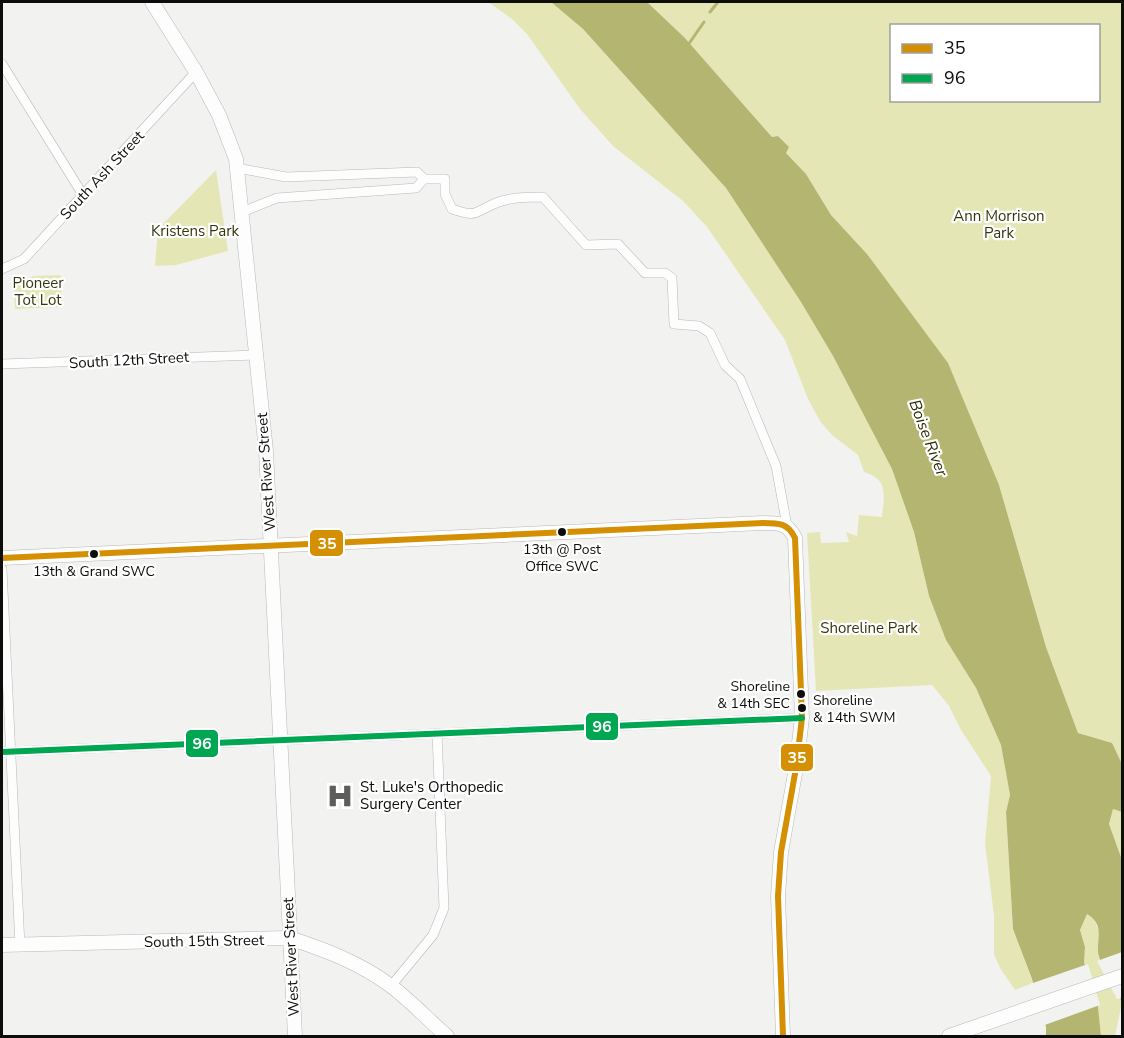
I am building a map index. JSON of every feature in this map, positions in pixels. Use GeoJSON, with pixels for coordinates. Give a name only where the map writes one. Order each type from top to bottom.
{"type":"FeatureCollection","features":[{"type":"Feature","properties":{"kind":"main road","name":"West River Street"},"geometry":{"type":"LineString","coordinates":[[152,2],[196,72],[219,115],[236,159],[266,451],[295,1036]]}},
{"type":"Feature","properties":{"kind":"main road"},"geometry":{"type":"LineString","coordinates":[[2,558],[764,523],[779,523],[787,526],[795,538],[802,718],[796,768],[781,852],[778,896],[783,1036]]}},
{"type":"Feature","properties":{"kind":"main road","name":"South 15th Street"},"geometry":{"type":"LineString","coordinates":[[2,945],[290,938],[332,952],[364,969],[391,986],[447,1036]]}},
{"type":"Feature","properties":{"kind":"main road"},"geometry":{"type":"LineString","coordinates":[[949,1036],[1018,1014],[1122,976]]}},
{"type":"Feature","properties":{"kind":"street"},"geometry":{"type":"LineString","coordinates":[[2,64],[83,195]]}},
{"type":"Feature","properties":{"kind":"street","name":"South Ash Street"},"geometry":{"type":"LineString","coordinates":[[2,269],[24,259],[196,72]]}},
{"type":"Feature","properties":{"kind":"street"},"geometry":{"type":"LineString","coordinates":[[237,168],[286,177],[417,172],[424,179],[445,179],[445,194],[452,209],[466,214],[480,212],[496,203],[518,198],[543,197],[586,245],[618,244],[645,273],[665,273],[672,278],[674,324],[699,326],[710,333],[725,365],[740,379],[776,466],[787,526]]}},
{"type":"Feature","properties":{"kind":"street"},"geometry":{"type":"LineString","coordinates":[[242,212],[277,198],[416,188],[424,179]]}},
{"type":"Feature","properties":{"kind":"street","name":"South 12th Street"},"geometry":{"type":"LineString","coordinates":[[2,364],[257,355]]}},
{"type":"Feature","properties":{"kind":"street"},"geometry":{"type":"LineString","coordinates":[[2,569],[6,752],[20,945]]}},
{"type":"Feature","properties":{"kind":"street"},"geometry":{"type":"LineString","coordinates":[[6,752],[802,718]]}},
{"type":"Feature","properties":{"kind":"street"},"geometry":{"type":"LineString","coordinates":[[391,986],[433,935],[444,908],[437,733]]}},
{"type":"Feature","properties":{"kind":"green space","name":"Shoreline Park"},"geometry":{"type":"Polygon","coordinates":[[[488,2],[551,2],[583,29],[726,188],[801,302],[833,356],[892,469],[914,532],[929,596],[946,640],[976,688],[1001,745],[1010,795],[1006,812],[1013,929],[1033,983],[1015,990],[1000,968],[994,954],[994,916],[985,843],[991,776],[961,730],[949,706],[932,685],[816,691],[807,533],[820,532],[821,543],[849,542],[846,532],[857,536],[859,515],[882,517],[884,495],[881,484],[878,479],[864,472],[858,455],[832,435],[820,421],[808,399],[785,340],[707,227],[683,201],[613,146],[580,109],[527,34],[512,19],[488,2]]]}},
{"type":"Feature","properties":{"kind":"green space","name":"Ann Morrison Park"},"geometry":{"type":"Polygon","coordinates":[[[647,2],[1122,2],[1122,764],[1111,743],[1078,733],[1046,647],[999,485],[867,254],[831,215],[806,174],[786,153],[788,147],[778,136],[772,137],[684,37],[647,2]]]}},
{"type":"Feature","properties":{"kind":"green space","name":"Kristens Park"},"geometry":{"type":"Polygon","coordinates":[[[216,170],[228,251],[176,265],[155,266],[158,229],[216,170]]]}},
{"type":"Feature","properties":{"kind":"green space","name":"Pioneer Tot Lot"},"geometry":{"type":"Polygon","coordinates":[[[61,275],[62,307],[15,309],[14,284],[34,276],[61,275]]]}},
{"type":"Feature","properties":{"kind":"green space"},"geometry":{"type":"Polygon","coordinates":[[[1113,809],[1122,812],[1122,860],[1109,824],[1113,809]]]}},
{"type":"Feature","properties":{"kind":"green space"},"geometry":{"type":"Polygon","coordinates":[[[1087,913],[1094,918],[1100,935],[1098,957],[1122,1003],[1115,1036],[1101,1036],[1098,1007],[1084,961],[1085,947],[1080,930],[1087,913]]]}},
{"type":"Feature","properties":{"kind":"water","name":"Boise River"},"geometry":{"type":"Polygon","coordinates":[[[551,2],[647,2],[684,37],[772,137],[778,136],[789,147],[786,153],[806,174],[831,215],[867,254],[948,363],[999,485],[1046,647],[1078,733],[1112,743],[1122,764],[1122,812],[1113,809],[1109,824],[1122,860],[1122,1002],[1098,954],[1097,924],[1087,914],[1080,930],[1085,947],[1084,962],[1098,1007],[1101,1036],[1046,1036],[1046,1027],[1032,979],[1013,929],[1006,812],[1010,795],[1001,745],[976,688],[946,640],[929,596],[914,532],[892,469],[833,356],[801,302],[726,188],[583,29],[551,2]]]}},
{"type":"Feature","properties":{"kind":"pier"},"geometry":{"type":"Polygon","coordinates":[[[1122,952],[1122,998],[1117,999],[1097,961],[1122,952]]]}},
{"type":"Feature","properties":{"kind":"pier"},"geometry":{"type":"Polygon","coordinates":[[[1088,964],[1100,1005],[1042,1026],[1030,984],[1088,964]]]}},
{"type":"Feature","properties":{"kind":"waterway"},"geometry":{"type":"LineString","coordinates":[[710,12],[718,2]]}},
{"type":"Feature","properties":{"kind":"waterway"},"geometry":{"type":"LineString","coordinates":[[688,45],[704,22]]}},
{"type":"Feature","properties":{"kind":"transit line","name":"35"},"geometry":{"type":"LineString","coordinates":[[2,558],[763,523],[786,527],[795,538],[802,718],[796,768],[781,852],[778,896],[783,1036]]}},
{"type":"Feature","properties":{"kind":"transit line","name":"96"},"geometry":{"type":"LineString","coordinates":[[2,752],[802,718]]}},
{"type":"Feature","properties":{"kind":"place","name":"13th @ Post Office SWC"},"geometry":{"type":"Point","coordinates":[562,532]}},
{"type":"Feature","properties":{"kind":"place","name":"13th & Grand SWC"},"geometry":{"type":"Point","coordinates":[94,554]}},
{"type":"Feature","properties":{"kind":"place","name":"Shoreline & 14th SEC"},"geometry":{"type":"Point","coordinates":[801,694]}},
{"type":"Feature","properties":{"kind":"place","name":"Shoreline & 14th SWM"},"geometry":{"type":"Point","coordinates":[802,708]}},
{"type":"Feature","properties":{"kind":"place","name":"St. Luke's Orthopedic Surgery Center"},"geometry":{"type":"Point","coordinates":[340,796]}}]}
